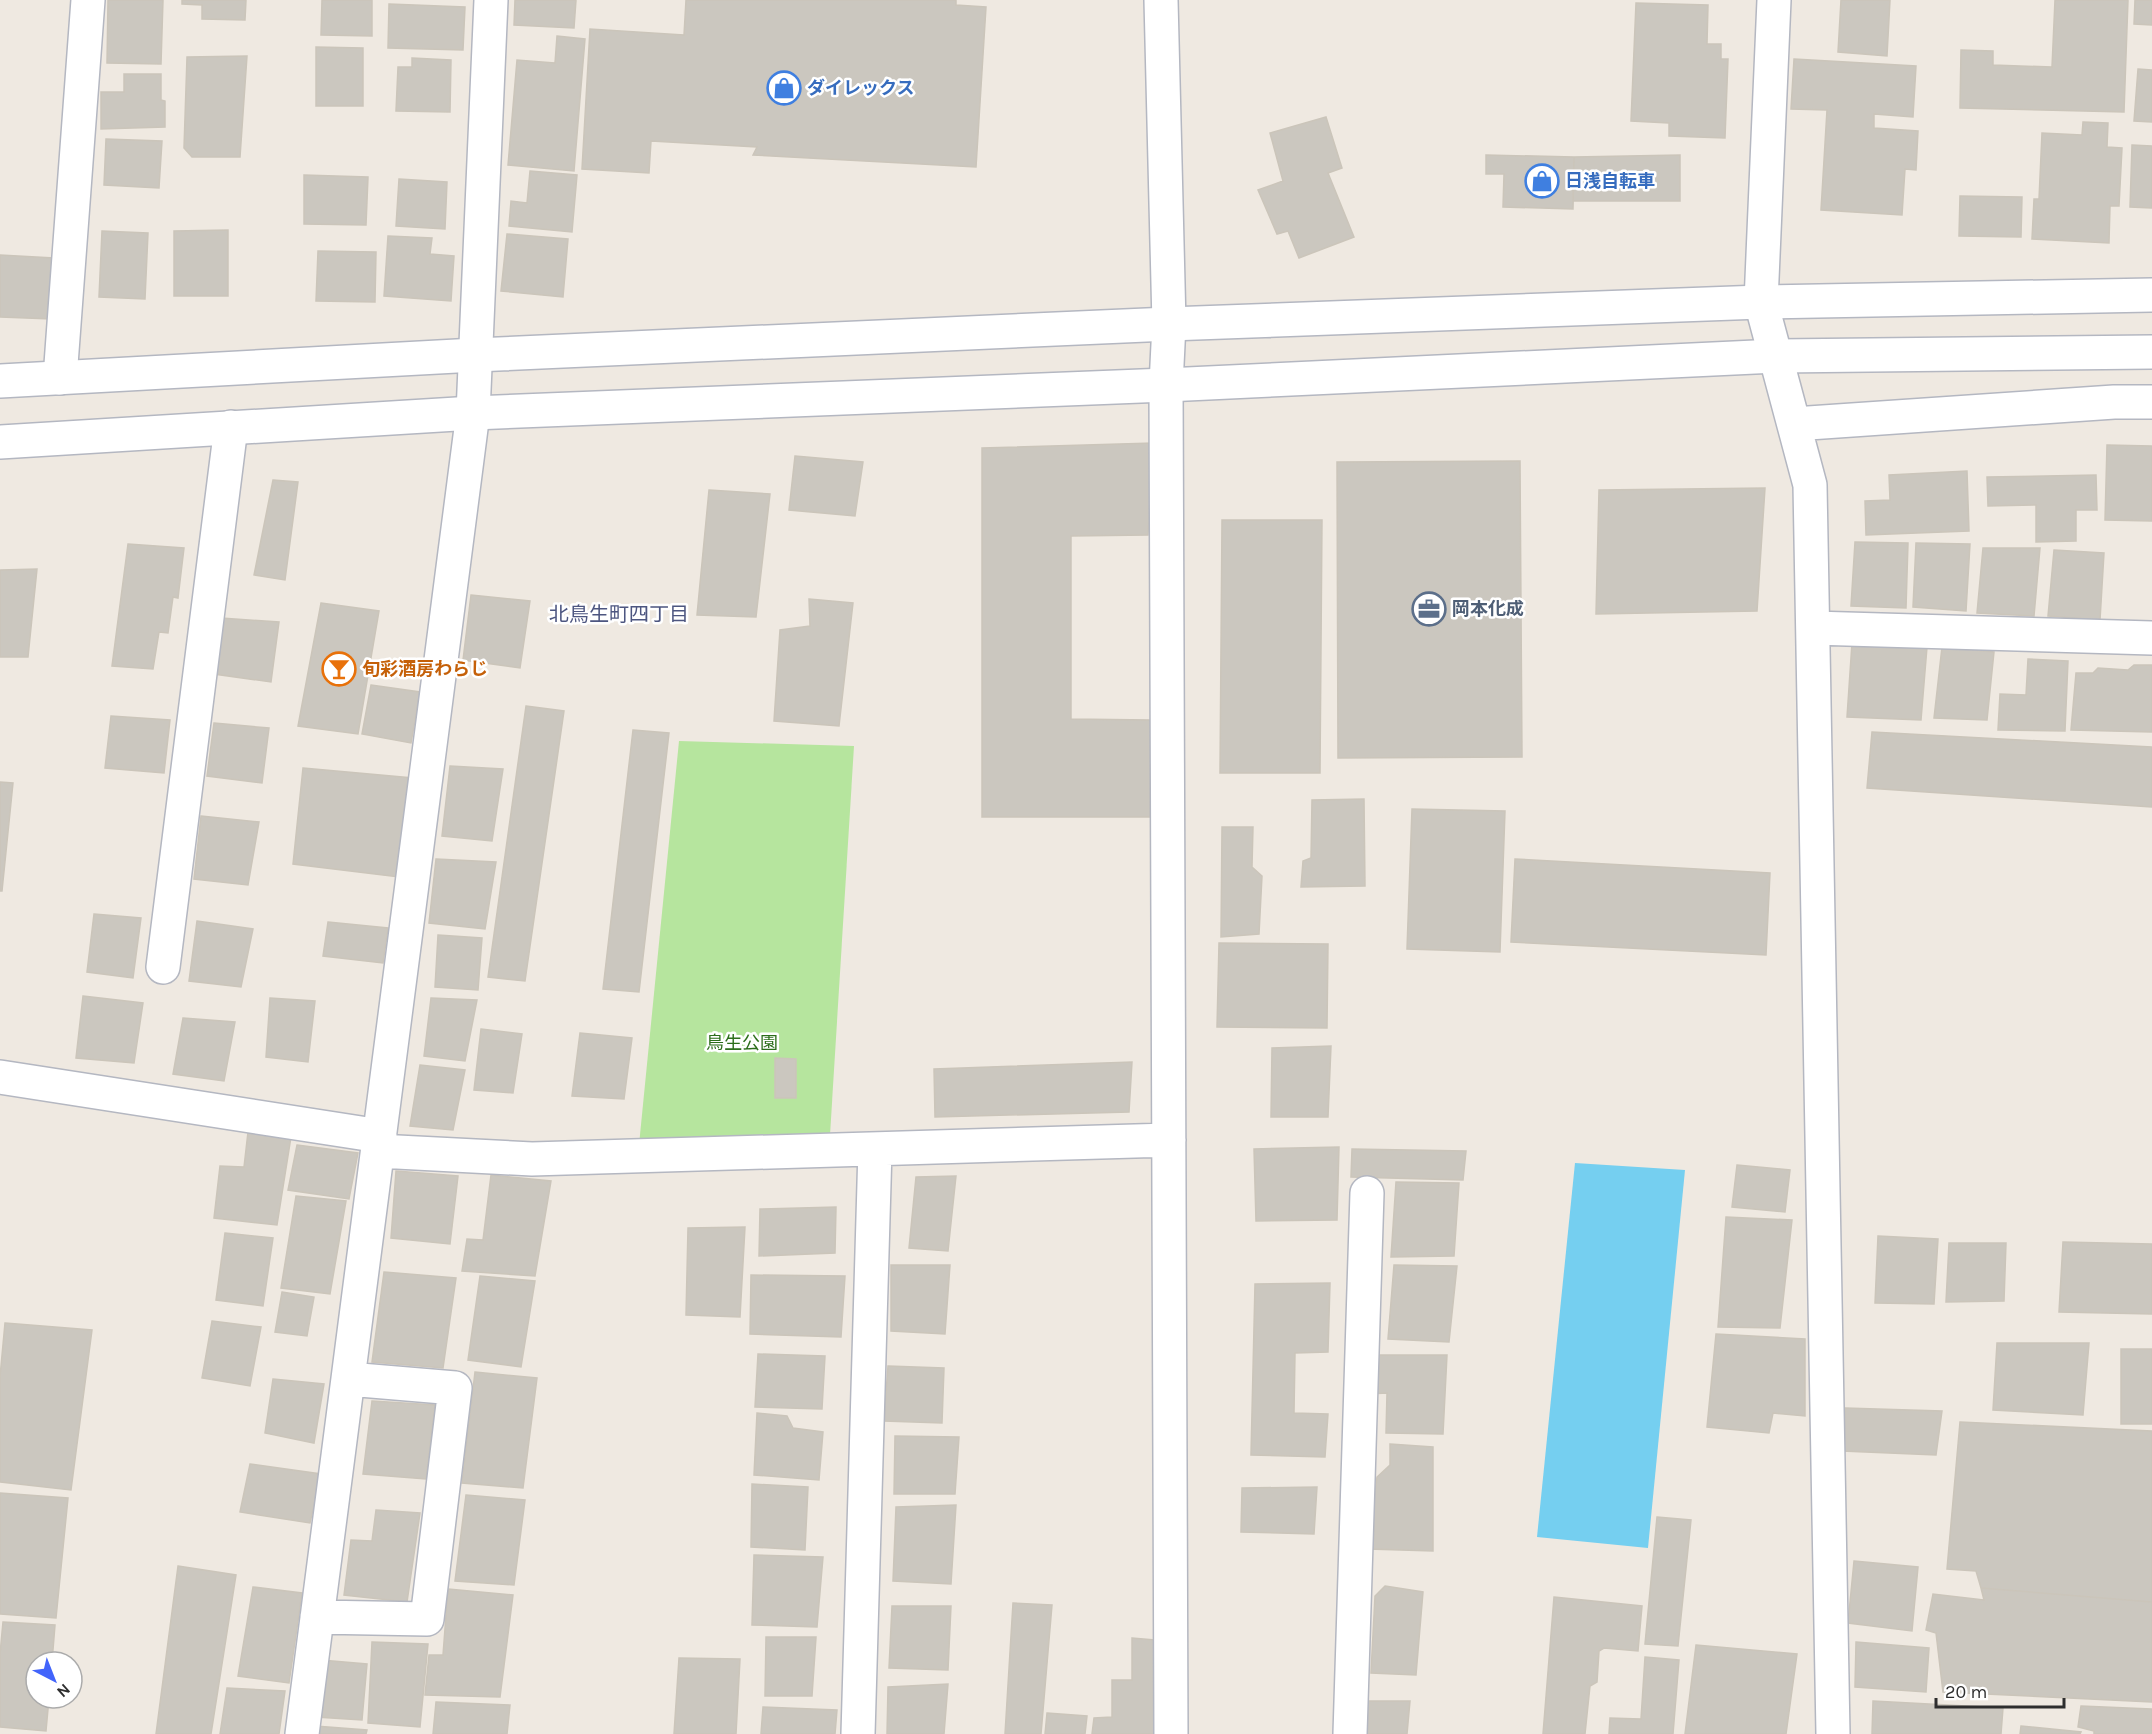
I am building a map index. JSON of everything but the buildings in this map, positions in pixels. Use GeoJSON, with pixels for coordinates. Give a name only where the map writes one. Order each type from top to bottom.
{"type":"FeatureCollection","features":[{"type":"Feature","properties":{"kind":"street"},"geometry":{"type":"LineString","coordinates":[[60,378],[88,0]]}},
{"type":"Feature","properties":{"kind":"street"},"geometry":{"type":"LineString","coordinates":[[302,1734],[473,413],[491,0]]}},
{"type":"Feature","properties":{"kind":"street"},"geometry":{"type":"LineString","coordinates":[[1161,0],[1169,324],[1166,385],[1171,1734]]}},
{"type":"Feature","properties":{"kind":"street"},"geometry":{"type":"LineString","coordinates":[[1774,0],[1761,302],[1810,485],[1833,1734]]}},
{"type":"Feature","properties":{"kind":"street"},"geometry":{"type":"LineString","coordinates":[[0,381],[476,355],[1169,324],[1761,302],[2152,295]]}},
{"type":"Feature","properties":{"kind":"street"},"geometry":{"type":"LineString","coordinates":[[0,442],[473,413],[1166,385],[1776,356],[2152,352]]}},
{"type":"Feature","properties":{"kind":"street"},"geometry":{"type":"LineString","coordinates":[[1794,424],[2114,402],[2152,402]]}},
{"type":"Feature","properties":{"kind":"street"},"geometry":{"type":"LineString","coordinates":[[163,967],[231,428]]}},
{"type":"Feature","properties":{"kind":"street"},"geometry":{"type":"LineString","coordinates":[[1812,628],[2152,638]]}},
{"type":"Feature","properties":{"kind":"street"},"geometry":{"type":"LineString","coordinates":[[0,1077],[379,1144],[532,1159],[1169,1140]]}},
{"type":"Feature","properties":{"kind":"street"},"geometry":{"type":"LineString","coordinates":[[858,1734],[875,1149]]}},
{"type":"Feature","properties":{"kind":"street"},"geometry":{"type":"LineString","coordinates":[[1350,1734],[1367,1193]]}},
{"type":"Feature","properties":{"kind":"street"},"geometry":{"type":"LineString","coordinates":[[317,1617],[427,1619],[455,1388],[348,1379]]}},
{"type":"Feature","properties":{"kind":"green space","name":"鳥生公園"},"geometry":{"type":"Polygon","coordinates":[[[679,741],[854,746],[830,1135],[639,1145],[679,741]]]}},
{"type":"Feature","properties":{"kind":"water"},"geometry":{"type":"Polygon","coordinates":[[[1575,1163],[1685,1170],[1648,1548],[1537,1537],[1575,1163]]]}},
{"type":"Feature","properties":{"kind":"place","name":"ダイレックス"},"geometry":{"type":"Point","coordinates":[784,88]}},
{"type":"Feature","properties":{"kind":"place","name":"日浅自転車"},"geometry":{"type":"Point","coordinates":[1542,181]}},
{"type":"Feature","properties":{"kind":"place","name":"岡本化成"},"geometry":{"type":"Point","coordinates":[1429,609]}},
{"type":"Feature","properties":{"kind":"place","name":"旬彩酒房わらじ"},"geometry":{"type":"Point","coordinates":[339,669]}},
{"type":"Feature","properties":{"kind":"district","name":"北鳥生町四丁目"},"geometry":{"type":"Point","coordinates":[619,614]}}]}
